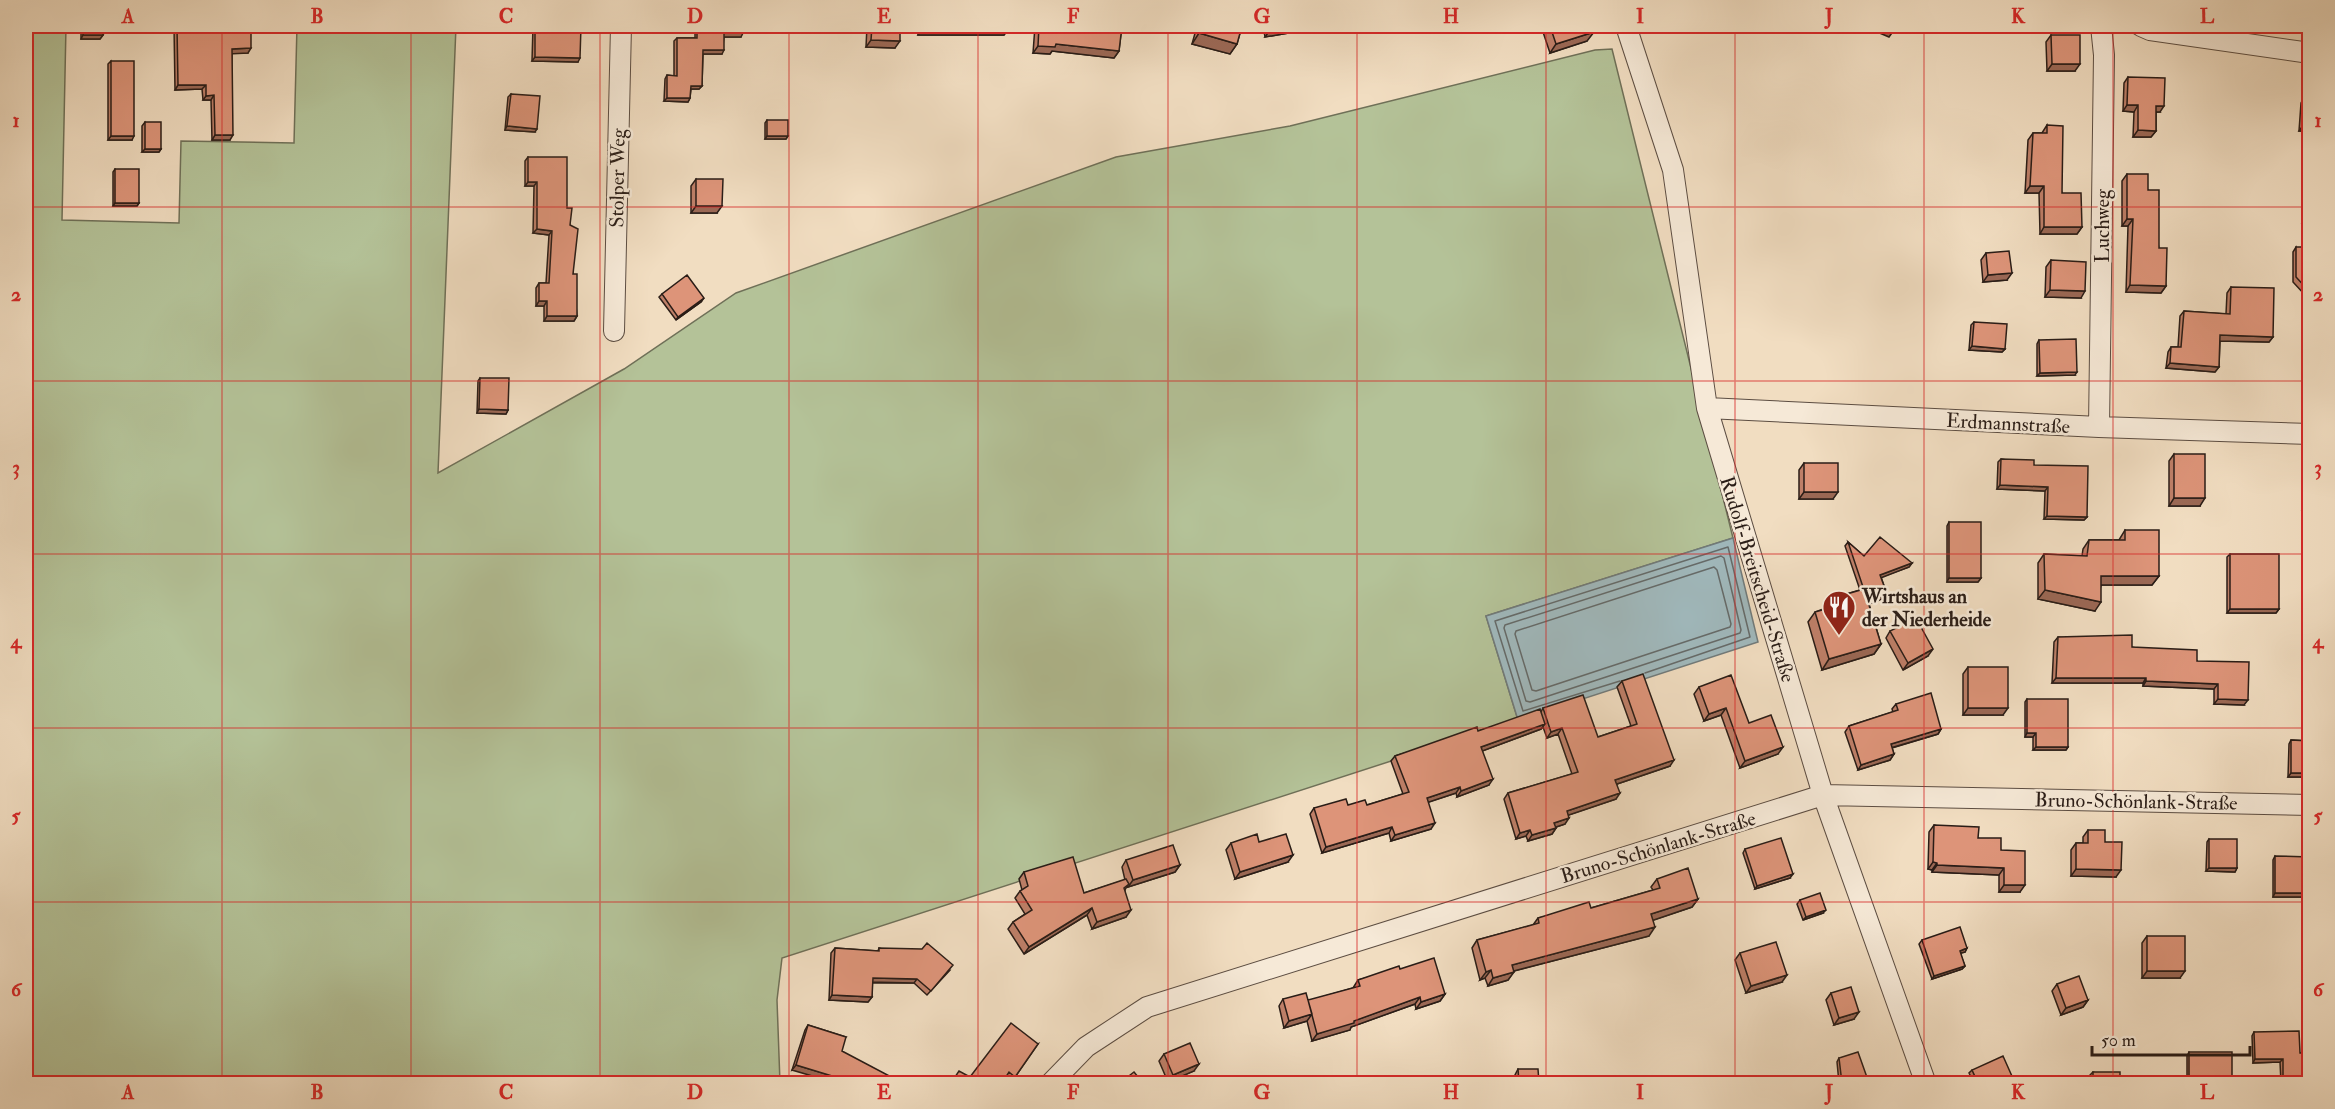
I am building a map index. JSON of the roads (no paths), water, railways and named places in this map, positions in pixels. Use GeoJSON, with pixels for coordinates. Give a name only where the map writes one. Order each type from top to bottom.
{"type":"FeatureCollection","features":[{"type":"Feature","properties":{"kind":"street","name":"Stolper Weg"},"geometry":{"type":"LineString","coordinates":[[614,331],[621,26]]}},
{"type":"Feature","properties":{"kind":"street","name":"Rudolf-Breitscheid-Straße"},"geometry":{"type":"LineString","coordinates":[[1626,26],[1673,170],[1707,408],[1823,795],[1926,1083]]}},
{"type":"Feature","properties":{"kind":"street","name":"Luchweg"},"geometry":{"type":"LineString","coordinates":[[2099,427],[2104,55],[2101,26]]}},
{"type":"Feature","properties":{"kind":"street"},"geometry":{"type":"LineString","coordinates":[[2141,26],[2150,30],[2310,53]]}},
{"type":"Feature","properties":{"kind":"street","name":"Erdmannstraße"},"geometry":{"type":"LineString","coordinates":[[1707,408],[2099,427],[2310,434]]}},
{"type":"Feature","properties":{"kind":"street","name":"Bruno-Schönlank-Straße"},"geometry":{"type":"LineString","coordinates":[[1050,1083],[1086,1047],[1147,1007],[1823,795],[2310,805]]}},
{"type":"Feature","properties":{"kind":"water"},"geometry":{"type":"Polygon","coordinates":[[[1733,538],[1758,642],[1518,720],[1486,616],[1733,538]]]}},
{"type":"Feature","properties":{"kind":"place","name":"Wirtshaus an der Niederheide"},"geometry":{"type":"Point","coordinates":[1839,636]}}]}
